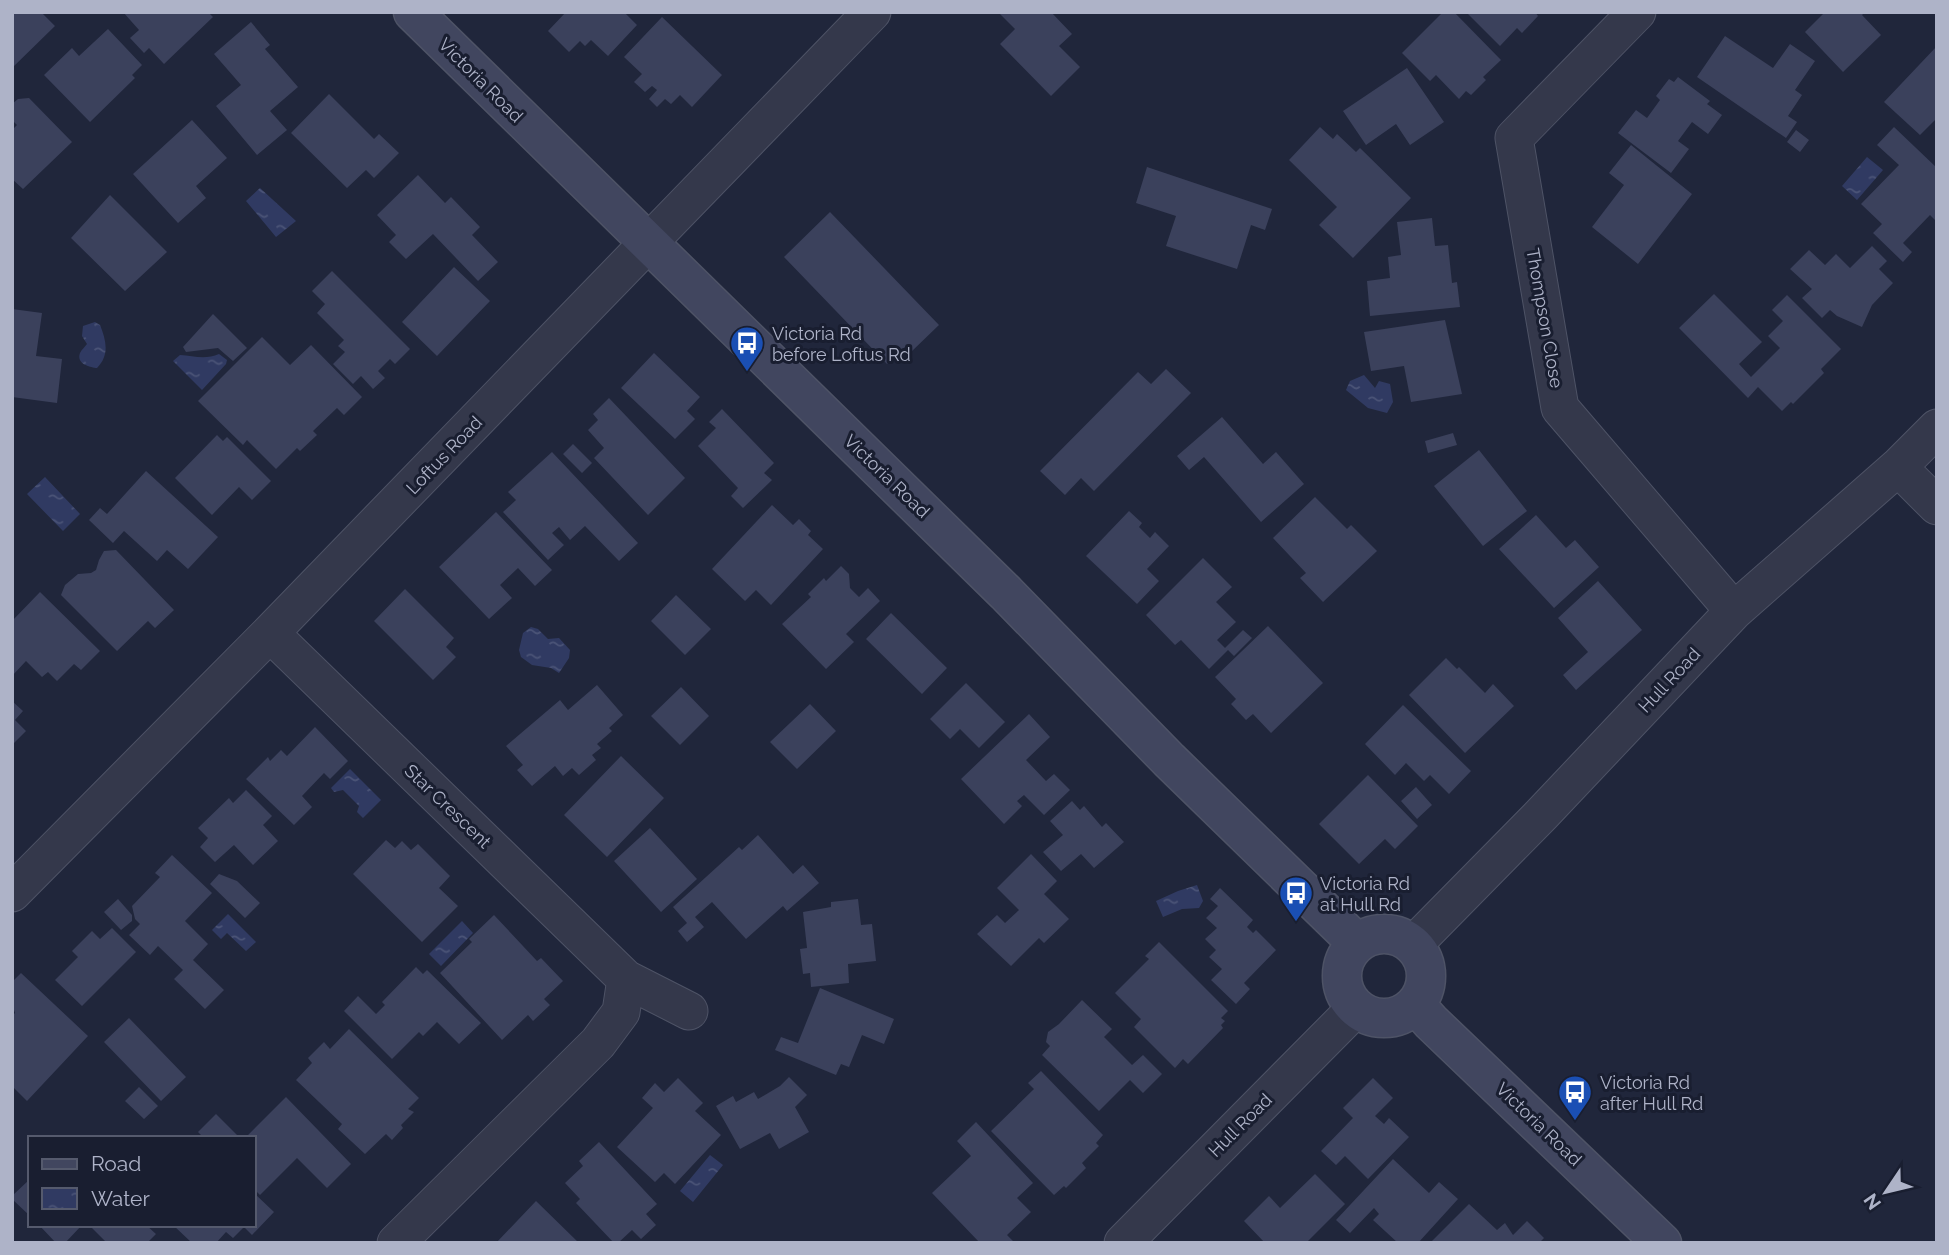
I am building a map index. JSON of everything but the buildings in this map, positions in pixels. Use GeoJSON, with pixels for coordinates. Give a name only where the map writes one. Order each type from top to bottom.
{"type":"FeatureCollection","features":[{"type":"Feature","properties":{"kind":"street","name":"Victoria Road"},"geometry":{"type":"LineString","coordinates":[[413,12],[997,583],[1178,770],[1357,943]]}},
{"type":"Feature","properties":{"kind":"street","name":"Loftus Road"},"geometry":{"type":"LineString","coordinates":[[12,893],[270,634],[872,12]]}},
{"type":"Feature","properties":{"kind":"street","name":"Thompson Close"},"geometry":{"type":"LineString","coordinates":[[1637,12],[1514,138],[1560,408],[1734,611]]}},
{"type":"Feature","properties":{"kind":"street","name":"Hull Road"},"geometry":{"type":"LineString","coordinates":[[1413,945],[1542,814],[1734,611],[1898,467],[1937,428]]}},
{"type":"Feature","properties":{"kind":"street"},"geometry":{"type":"LineString","coordinates":[[1898,467],[1937,506]]}},
{"type":"Feature","properties":{"kind":"street","name":"Star Crescent"},"geometry":{"type":"LineString","coordinates":[[270,634],[626,978],[689,1011]]}},
{"type":"Feature","properties":{"kind":"street"},"geometry":{"type":"LineString","coordinates":[[1391,934],[1413,945],[1426,967],[1423,993],[1416,1005],[1393,1018],[1367,1015],[1356,1008],[1348,999],[1342,975],[1349,952],[1357,943],[1367,937],[1391,934]]}},
{"type":"Feature","properties":{"kind":"street"},"geometry":{"type":"LineString","coordinates":[[396,1243],[598,1043],[621,1012],[626,978]]}},
{"type":"Feature","properties":{"kind":"street","name":"Victoria Road"},"geometry":{"type":"LineString","coordinates":[[1416,1005],[1662,1243]]}},
{"type":"Feature","properties":{"kind":"street","name":"Hull Road"},"geometry":{"type":"LineString","coordinates":[[1123,1243],[1356,1008]]}},
{"type":"Feature","properties":{"kind":"water"},"geometry":{"type":"Polygon","coordinates":[[[1867,157],[1883,170],[1857,200],[1842,186],[1867,157]]]}},
{"type":"Feature","properties":{"kind":"water"},"geometry":{"type":"Polygon","coordinates":[[[260,188],[296,221],[276,237],[246,201],[260,188]]]}},
{"type":"Feature","properties":{"kind":"water"},"geometry":{"type":"Polygon","coordinates":[[[95,322],[100,325],[106,347],[104,358],[97,368],[84,364],[79,357],[87,344],[82,336],[83,326],[95,322]]]}},
{"type":"Feature","properties":{"kind":"water"},"geometry":{"type":"Polygon","coordinates":[[[219,354],[227,360],[226,364],[202,390],[173,361],[180,355],[204,357],[219,354]]]}},
{"type":"Feature","properties":{"kind":"water"},"geometry":{"type":"Polygon","coordinates":[[[1364,375],[1375,388],[1379,381],[1390,384],[1393,402],[1387,413],[1368,408],[1346,390],[1350,381],[1364,375]]]}},
{"type":"Feature","properties":{"kind":"water"},"geometry":{"type":"Polygon","coordinates":[[[45,477],[80,514],[63,531],[27,494],[45,477]]]}},
{"type":"Feature","properties":{"kind":"water"},"geometry":{"type":"Polygon","coordinates":[[[531,627],[538,629],[548,639],[559,638],[570,650],[569,658],[559,673],[551,668],[532,665],[521,657],[519,650],[523,633],[531,627]]]}},
{"type":"Feature","properties":{"kind":"water"},"geometry":{"type":"Polygon","coordinates":[[[350,769],[381,800],[363,818],[357,812],[359,806],[343,790],[334,792],[331,788],[350,769]]]}},
{"type":"Feature","properties":{"kind":"water"},"geometry":{"type":"Polygon","coordinates":[[[1197,885],[1203,901],[1199,908],[1182,909],[1163,917],[1156,901],[1197,885]]]}},
{"type":"Feature","properties":{"kind":"water"},"geometry":{"type":"Polygon","coordinates":[[[228,914],[256,942],[246,951],[227,933],[221,939],[212,930],[228,914]]]}},
{"type":"Feature","properties":{"kind":"water"},"geometry":{"type":"Polygon","coordinates":[[[462,921],[473,933],[441,966],[429,954],[462,921]]]}},
{"type":"Feature","properties":{"kind":"water"},"geometry":{"type":"Polygon","coordinates":[[[710,1155],[723,1165],[693,1202],[680,1191],[710,1155]]]}},
{"type":"Feature","properties":{"kind":"place","name":"Victoria Rd before Loftus Rd"},"geometry":{"type":"Point","coordinates":[747,373]}},
{"type":"Feature","properties":{"kind":"place","name":"Victoria Rd at Hull Rd"},"geometry":{"type":"Point","coordinates":[1296,923]}},
{"type":"Feature","properties":{"kind":"place","name":"Victoria Rd after Hull Rd"},"geometry":{"type":"Point","coordinates":[1575,1122]}}]}
